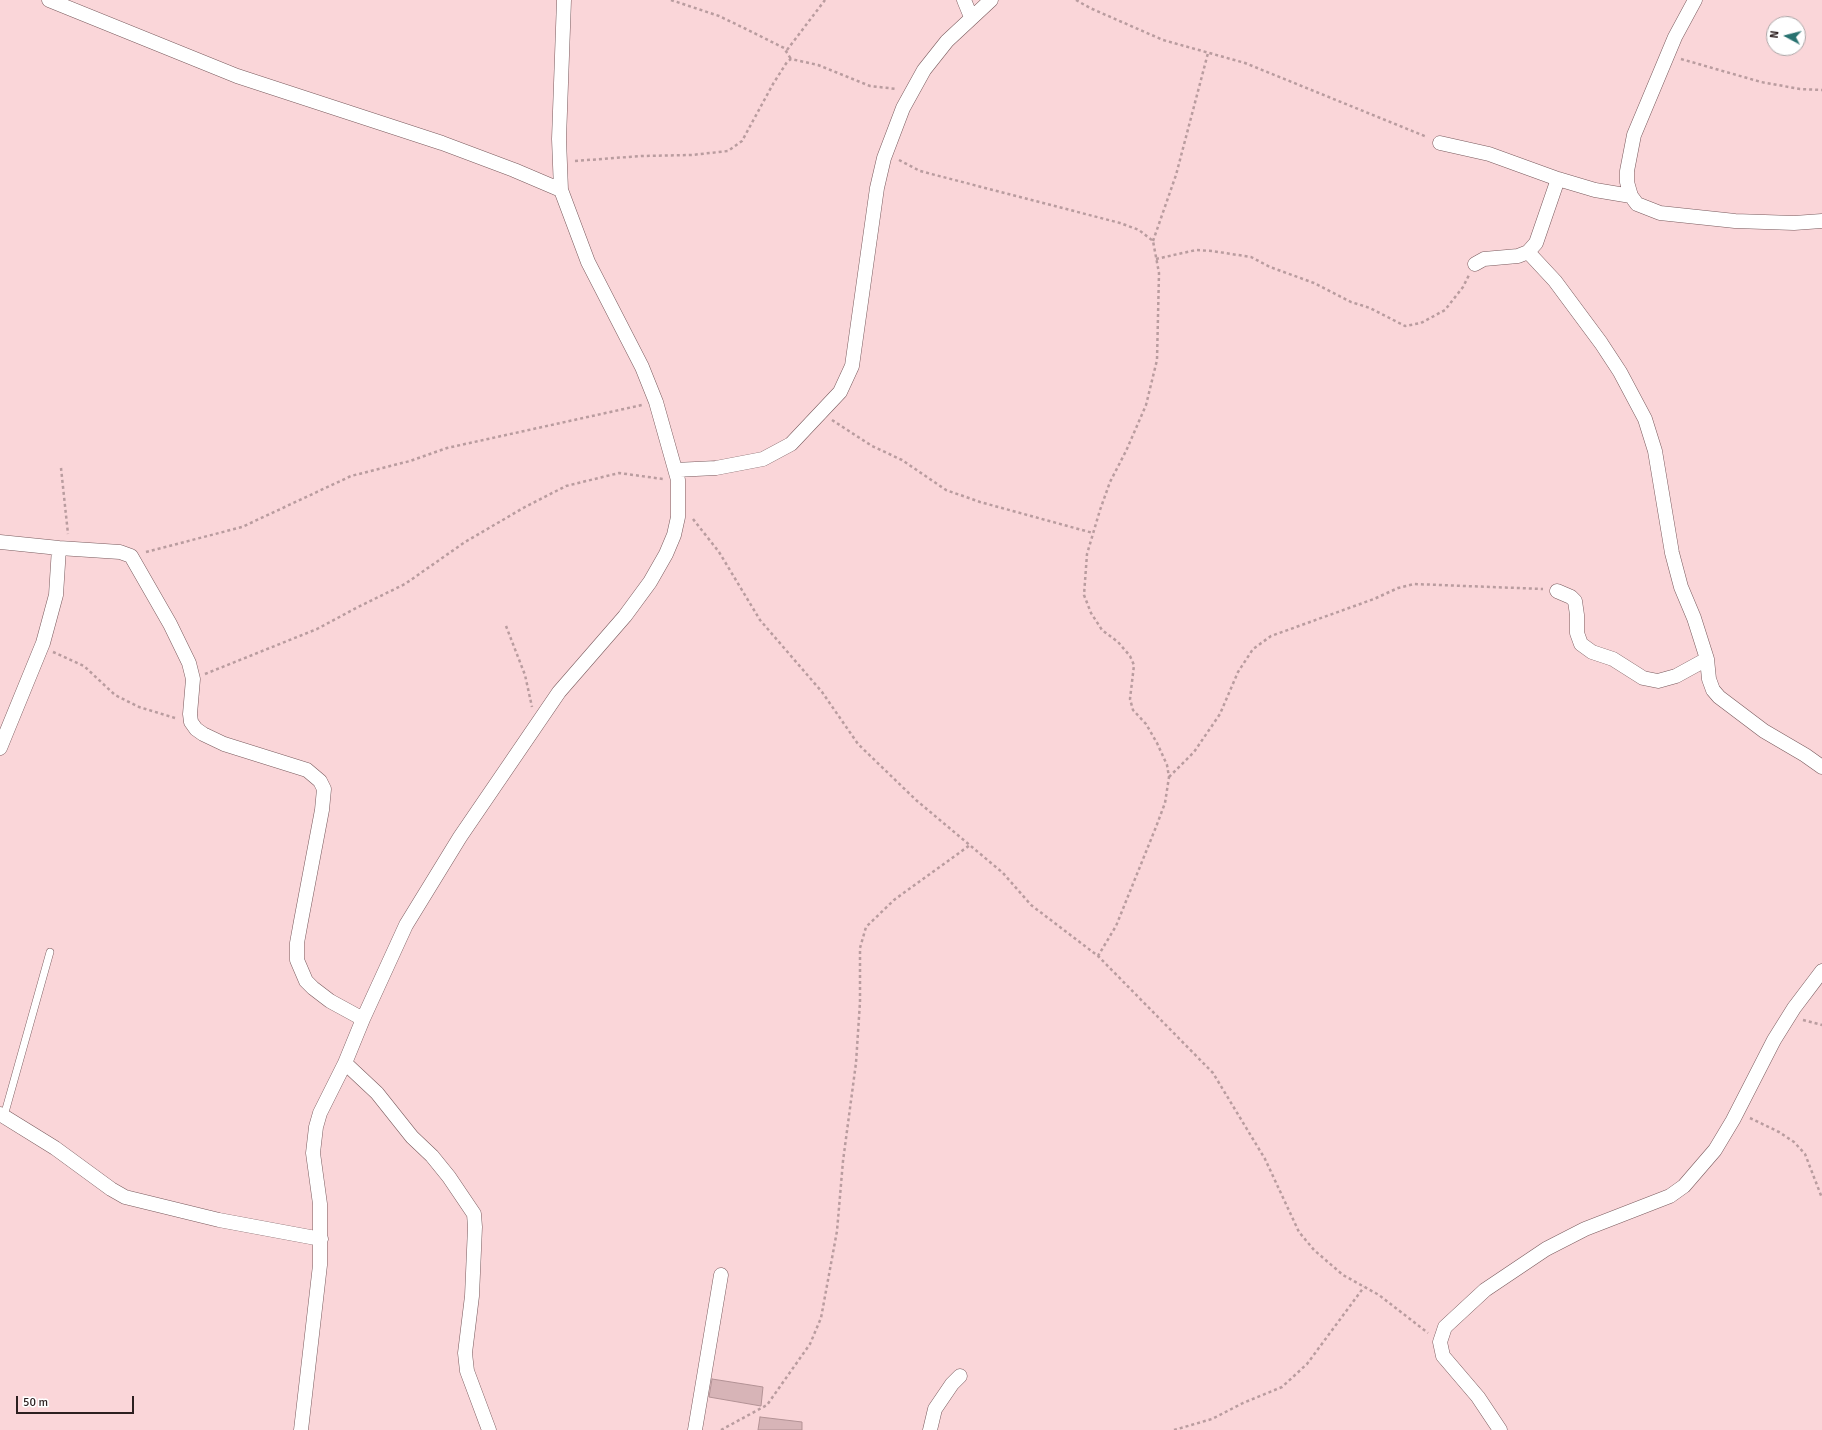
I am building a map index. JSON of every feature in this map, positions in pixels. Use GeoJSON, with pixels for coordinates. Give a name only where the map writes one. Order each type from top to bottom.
{"type":"FeatureCollection","features":[{"type":"Feature","properties":{"kind":"street"},"geometry":{"type":"LineString","coordinates":[[49,0],[237,76],[442,143],[562,190]]}},
{"type":"Feature","properties":{"kind":"street"},"geometry":{"type":"LineString","coordinates":[[301,1430],[317,1300],[321,1239],[313,1153],[316,1127],[320,1113],[345,1063],[363,1019],[406,925],[460,837],[559,692],[625,616],[650,582],[666,554],[674,535],[678,516],[676,475],[656,402],[642,367],[588,262],[562,190],[559,162],[564,0]]}},
{"type":"Feature","properties":{"kind":"street"},"geometry":{"type":"LineString","coordinates":[[964,0],[971,17]]}},
{"type":"Feature","properties":{"kind":"street"},"geometry":{"type":"LineString","coordinates":[[676,475],[763,459],[790,444],[822,413],[840,392],[852,366],[864,270],[877,188],[884,158],[903,108],[924,70],[948,41],[971,17],[991,0]]}},
{"type":"Feature","properties":{"kind":"street"},"geometry":{"type":"LineString","coordinates":[[1694,0],[1684,18],[1634,134],[1627,171],[1627,182],[1631,196],[1637,204],[1660,213],[1735,220],[1794,223],[1822,221]]}},
{"type":"Feature","properties":{"kind":"street"},"geometry":{"type":"LineString","coordinates":[[1440,143],[1489,154],[1558,179],[1595,190],[1631,196]]}},
{"type":"Feature","properties":{"kind":"street"},"geometry":{"type":"LineString","coordinates":[[1475,264],[1484,259],[1518,256],[1528,252],[1536,243],[1558,179]]}},
{"type":"Feature","properties":{"kind":"street"},"geometry":{"type":"LineString","coordinates":[[1528,252],[1555,281],[1601,343],[1640,409],[1655,451],[1672,553],[1681,587],[1694,618],[1707,659],[1709,679],[1713,690],[1719,697],[1764,731],[1805,755],[1822,767]]}},
{"type":"Feature","properties":{"kind":"street"},"geometry":{"type":"LineString","coordinates":[[0,542],[64,549],[120,552],[131,556],[182,646],[189,663],[193,679],[191,722],[203,734],[248,752],[307,770],[320,781],[324,790],[322,810],[297,943],[297,960],[303,977],[313,988],[330,1001],[363,1019]]}},
{"type":"Feature","properties":{"kind":"street"},"geometry":{"type":"LineString","coordinates":[[0,748],[42,647],[56,595],[64,549]]}},
{"type":"Feature","properties":{"kind":"street"},"geometry":{"type":"LineString","coordinates":[[1557,591],[1575,600],[1577,606],[1578,638],[1585,648],[1613,659],[1643,678],[1658,681],[1676,676],[1707,659]]}},
{"type":"Feature","properties":{"kind":"street"},"geometry":{"type":"LineString","coordinates":[[1500,1430],[1478,1397],[1443,1356],[1440,1342],[1445,1326],[1485,1290],[1512,1270],[1546,1249],[1586,1229],[1670,1196],[1684,1186],[1715,1150],[1737,1112],[1774,1040],[1794,1008],[1822,971]]}},
{"type":"Feature","properties":{"kind":"street"},"geometry":{"type":"LineString","coordinates":[[345,1063],[377,1093],[412,1137],[449,1177],[474,1214],[475,1227],[472,1296],[465,1353],[467,1371],[489,1430]]}},
{"type":"Feature","properties":{"kind":"street"},"geometry":{"type":"LineString","coordinates":[[2,1115],[55,1148],[110,1189],[125,1196],[205,1218],[321,1239]]}},
{"type":"Feature","properties":{"kind":"street"},"geometry":{"type":"LineString","coordinates":[[695,1430],[721,1275]]}},
{"type":"Feature","properties":{"kind":"street"},"geometry":{"type":"LineString","coordinates":[[930,1430],[935,1409],[952,1384],[960,1376]]}},
{"type":"Feature","properties":{"kind":"lane"},"geometry":{"type":"LineString","coordinates":[[2,1115],[50,952]]}},
{"type":"Feature","properties":{"kind":"path"},"geometry":{"type":"LineString","coordinates":[[671,0],[719,16],[787,50],[791,59]]}},
{"type":"Feature","properties":{"kind":"path"},"geometry":{"type":"LineString","coordinates":[[787,50],[825,0]]}},
{"type":"Feature","properties":{"kind":"path"},"geometry":{"type":"LineString","coordinates":[[1076,0],[1090,8],[1163,40],[1245,63],[1440,143]]}},
{"type":"Feature","properties":{"kind":"path"},"geometry":{"type":"LineString","coordinates":[[1098,956],[1116,926],[1156,827],[1165,803],[1169,777],[1167,765],[1157,743],[1146,724],[1133,710],[1130,699],[1134,665],[1130,656],[1118,642],[1102,630],[1091,614],[1084,595],[1087,554],[1110,482],[1126,451],[1146,405],[1157,360],[1159,273],[1153,241],[1176,175],[1208,53]]}},
{"type":"Feature","properties":{"kind":"path"},"geometry":{"type":"LineString","coordinates":[[1668,55],[1761,82],[1800,89],[1822,90]]}},
{"type":"Feature","properties":{"kind":"path"},"geometry":{"type":"LineString","coordinates":[[559,162],[641,156],[718,153],[728,151],[742,141],[773,84],[787,62],[791,59]]}},
{"type":"Feature","properties":{"kind":"path"},"geometry":{"type":"LineString","coordinates":[[791,59],[818,65],[870,86],[880,88],[896,89],[917,82]]}},
{"type":"Feature","properties":{"kind":"path"},"geometry":{"type":"LineString","coordinates":[[884,158],[900,161],[920,170],[1120,223],[1138,230],[1153,241]]}},
{"type":"Feature","properties":{"kind":"path"},"geometry":{"type":"LineString","coordinates":[[1156,259],[1196,250],[1212,251],[1251,258],[1270,267],[1314,283],[1351,302],[1370,308],[1405,326],[1412,326],[1421,323],[1445,310],[1463,287],[1475,264]]}},
{"type":"Feature","properties":{"kind":"path"},"geometry":{"type":"LineString","coordinates":[[131,556],[242,527],[351,476],[410,461],[447,448],[656,402]]}},
{"type":"Feature","properties":{"kind":"path"},"geometry":{"type":"LineString","coordinates":[[822,413],[872,446],[902,460],[946,490],[988,504],[1093,533]]}},
{"type":"Feature","properties":{"kind":"path"},"geometry":{"type":"LineString","coordinates":[[61,468],[64,549]]}},
{"type":"Feature","properties":{"kind":"path"},"geometry":{"type":"LineString","coordinates":[[193,679],[317,630],[358,607],[405,584],[465,542],[525,507],[566,486],[619,473],[676,475]]}},
{"type":"Feature","properties":{"kind":"path"},"geometry":{"type":"LineString","coordinates":[[678,500],[719,552],[760,620],[822,692],[858,744],[916,800],[1002,873],[1031,905],[1098,956],[1213,1073],[1265,1159],[1299,1232],[1314,1250],[1343,1275],[1379,1295],[1440,1342]]}},
{"type":"Feature","properties":{"kind":"path"},"geometry":{"type":"LineString","coordinates":[[1169,777],[1194,752],[1220,714],[1238,672],[1253,649],[1271,636],[1374,599],[1398,588],[1414,584],[1538,588],[1557,591]]}},
{"type":"Feature","properties":{"kind":"path"},"geometry":{"type":"LineString","coordinates":[[506,626],[525,675],[535,729]]}},
{"type":"Feature","properties":{"kind":"path"},"geometry":{"type":"LineString","coordinates":[[42,647],[84,666],[115,695],[139,706],[191,722]]}},
{"type":"Feature","properties":{"kind":"path"},"geometry":{"type":"LineString","coordinates":[[721,1430],[766,1405],[810,1344],[821,1318],[837,1231],[843,1161],[856,1063],[860,1002],[860,948],[866,927],[894,900],[970,845]]}},
{"type":"Feature","properties":{"kind":"path"},"geometry":{"type":"LineString","coordinates":[[1737,1112],[1779,1132],[1794,1142],[1805,1154],[1822,1198]]}},
{"type":"Feature","properties":{"kind":"path"},"geometry":{"type":"LineString","coordinates":[[1174,1430],[1212,1419],[1243,1403],[1282,1387],[1307,1364],[1364,1286]]}},
{"type":"Feature","properties":{"kind":"building"},"geometry":{"type":"Polygon","coordinates":[[[712,1379],[763,1387],[761,1406],[709,1397],[712,1379]]]}},
{"type":"Feature","properties":{"kind":"building"},"geometry":{"type":"Polygon","coordinates":[[[760,1417],[802,1422],[802,1430],[758,1430],[760,1417]]]}}]}
